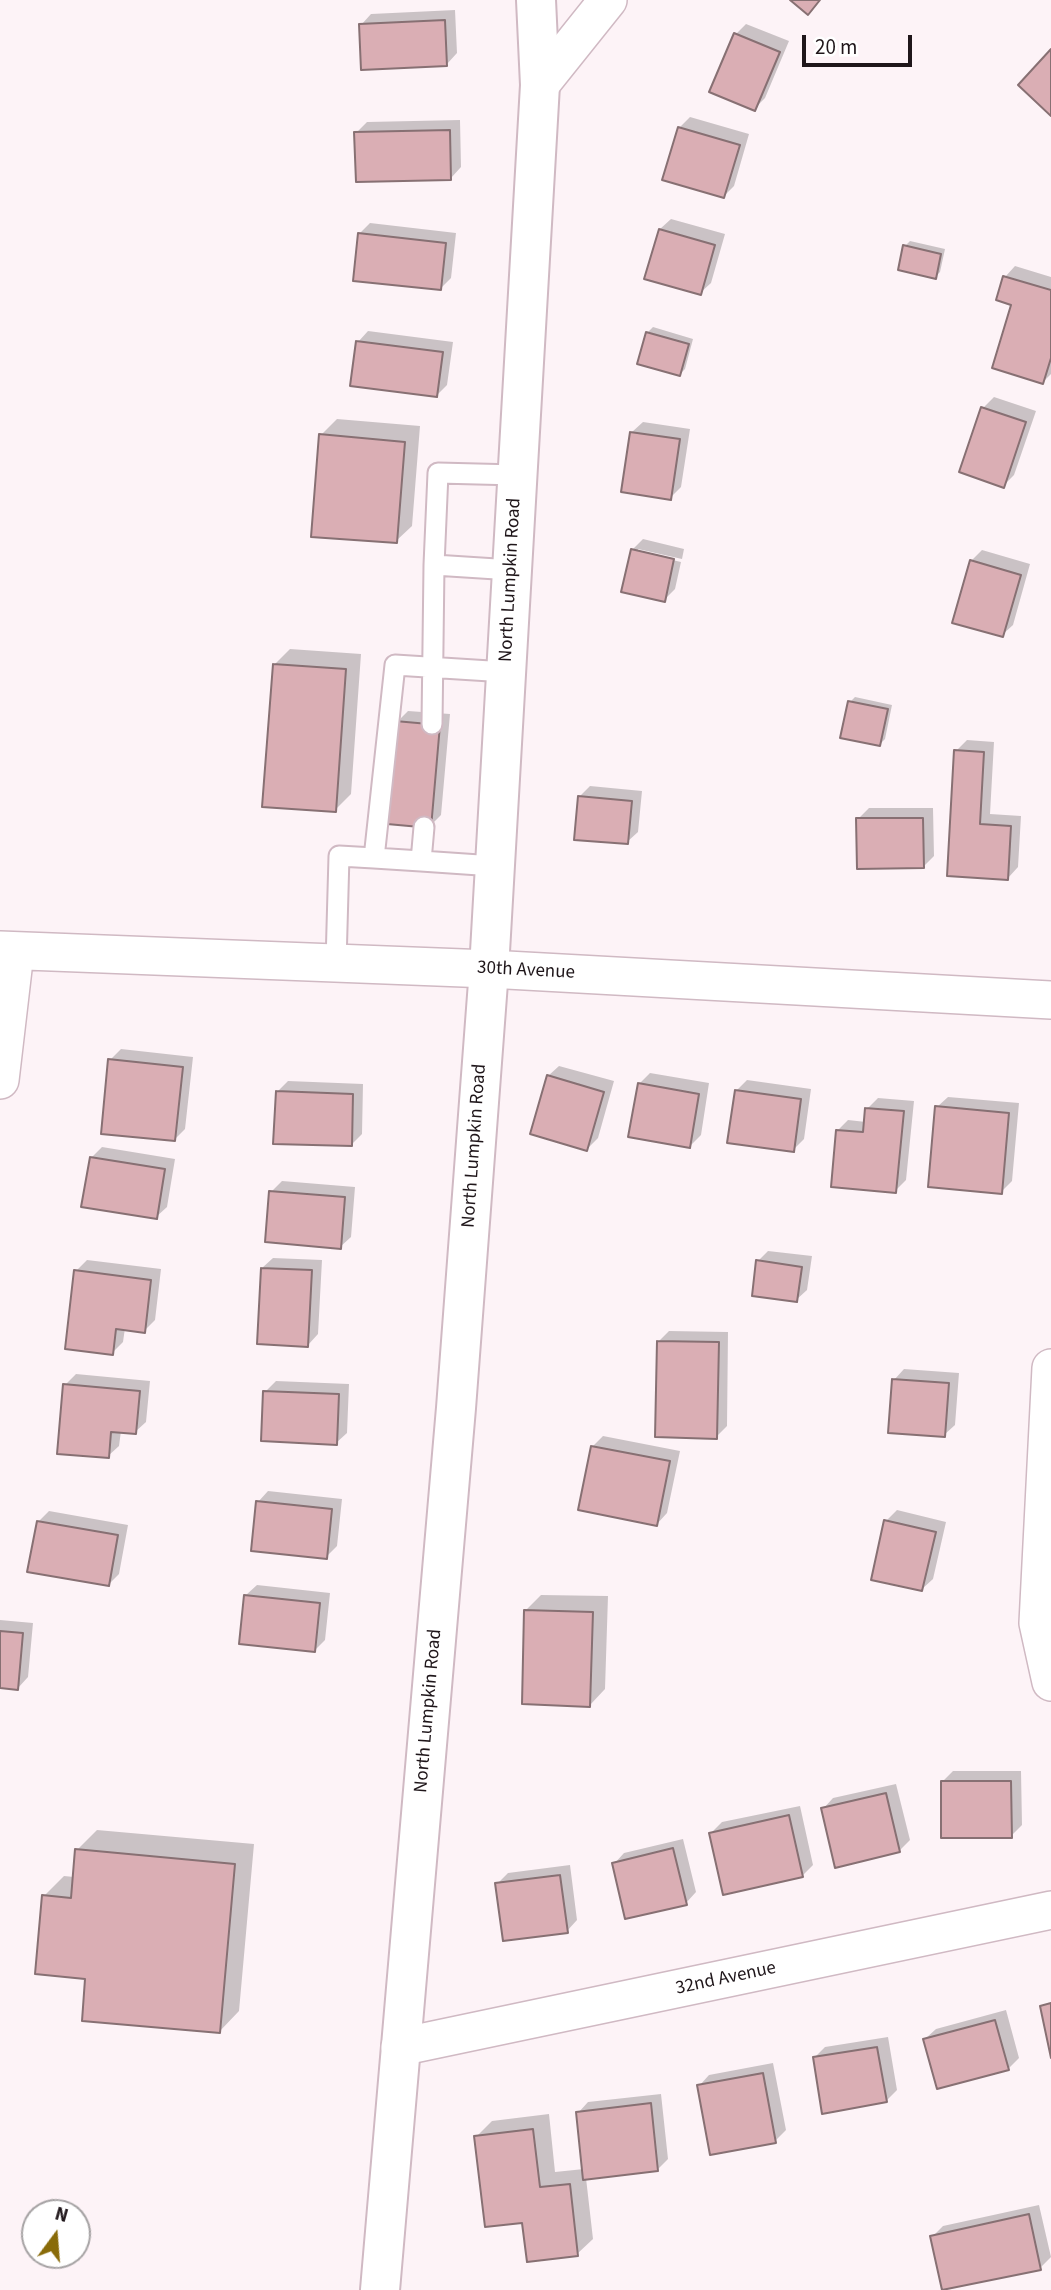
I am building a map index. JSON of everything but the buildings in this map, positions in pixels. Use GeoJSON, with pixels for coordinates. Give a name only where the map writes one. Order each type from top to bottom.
{"type":"FeatureCollection","features":[{"type":"Feature","properties":{"kind":"street","name":"North Lumpkin Road"},"geometry":{"type":"LineString","coordinates":[[380,2290],[456,1408],[489,969],[540,85],[536,0]]}},
{"type":"Feature","properties":{"kind":"street"},"geometry":{"type":"LineString","coordinates":[[540,85],[608,0]]}},
{"type":"Feature","properties":{"kind":"street"},"geometry":{"type":"LineString","coordinates":[[0,1080],[8,951]]}},
{"type":"Feature","properties":{"kind":"street","name":"30th Avenue"},"geometry":{"type":"LineString","coordinates":[[8,951],[489,969],[1051,1000]]}},
{"type":"Feature","properties":{"kind":"street"},"geometry":{"type":"LineString","coordinates":[[1051,1368],[1038,1623],[1051,1682]]}},
{"type":"Feature","properties":{"kind":"street","name":"32nd Avenue"},"geometry":{"type":"LineString","coordinates":[[400,2047],[1051,1910]]}},
{"type":"Feature","properties":{"kind":"lane"},"geometry":{"type":"LineString","coordinates":[[432,723],[438,473],[517,475]]}},
{"type":"Feature","properties":{"kind":"lane"},"geometry":{"type":"LineString","coordinates":[[434,565],[512,570]]}},
{"type":"Feature","properties":{"kind":"lane"},"geometry":{"type":"LineString","coordinates":[[374,858],[395,665],[506,672]]}},
{"type":"Feature","properties":{"kind":"lane"},"geometry":{"type":"LineString","coordinates":[[421,861],[424,827]]}},
{"type":"Feature","properties":{"kind":"lane"},"geometry":{"type":"LineString","coordinates":[[336,963],[339,856],[494,866]]}}]}
